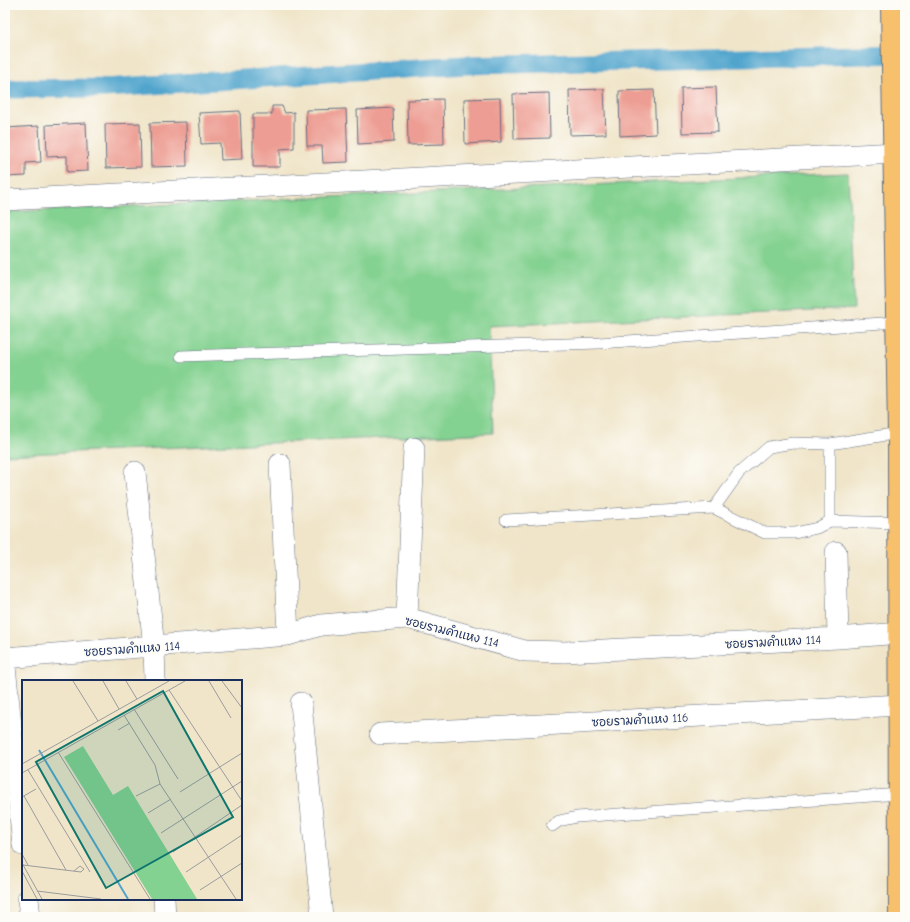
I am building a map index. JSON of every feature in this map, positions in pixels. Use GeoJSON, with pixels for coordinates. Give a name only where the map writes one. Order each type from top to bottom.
{"type":"FeatureCollection","features":[{"type":"Feature","properties":{"kind":"main road"},"geometry":{"type":"LineString","coordinates":[[892,13],[896,153],[900,523],[900,917]]}},
{"type":"Feature","properties":{"kind":"street"},"geometry":{"type":"LineString","coordinates":[[5,200],[896,153]]}},
{"type":"Feature","properties":{"kind":"street"},"geometry":{"type":"LineString","coordinates":[[406,618],[414,448]]}},
{"type":"Feature","properties":{"kind":"street"},"geometry":{"type":"LineString","coordinates":[[280,464],[288,636]]}},
{"type":"Feature","properties":{"kind":"street"},"geometry":{"type":"LineString","coordinates":[[135,472],[154,647],[155,680]]}},
{"type":"Feature","properties":{"kind":"street"},"geometry":{"type":"LineString","coordinates":[[836,552],[838,638]]}},
{"type":"Feature","properties":{"kind":"street","name":"ซอยรามคำแหง 114"},"geometry":{"type":"LineString","coordinates":[[5,658],[288,636],[321,625],[406,618],[525,651],[565,652],[838,638],[900,633]]}},
{"type":"Feature","properties":{"kind":"street"},"geometry":{"type":"LineString","coordinates":[[5,666],[22,835]]}},
{"type":"Feature","properties":{"kind":"street"},"geometry":{"type":"LineString","coordinates":[[301,703],[322,917]]}},
{"type":"Feature","properties":{"kind":"street","name":"ซอยรามคำแหง 116"},"geometry":{"type":"LineString","coordinates":[[380,734],[900,705]]}},
{"type":"Feature","properties":{"kind":"street"},"geometry":{"type":"LineString","coordinates":[[28,900],[30,917]]}},
{"type":"Feature","properties":{"kind":"street"},"geometry":{"type":"LineString","coordinates":[[164,900],[165,917]]}},
{"type":"Feature","properties":{"kind":"lane"},"geometry":{"type":"LineString","coordinates":[[181,356],[599,343],[897,322]]}},
{"type":"Feature","properties":{"kind":"lane"},"geometry":{"type":"LineString","coordinates":[[714,508],[739,473],[769,447],[793,443],[830,444],[899,433]]}},
{"type":"Feature","properties":{"kind":"lane"},"geometry":{"type":"LineString","coordinates":[[830,444],[830,521]]}},
{"type":"Feature","properties":{"kind":"lane"},"geometry":{"type":"LineString","coordinates":[[506,520],[714,508],[765,533],[795,533],[817,528],[830,521],[900,523]]}},
{"type":"Feature","properties":{"kind":"lane"},"geometry":{"type":"LineString","coordinates":[[552,826],[559,821],[577,817],[900,794]]}},
{"type":"Feature","properties":{"kind":"green space"},"geometry":{"type":"Polygon","coordinates":[[[848,173],[854,309],[489,326],[493,433],[5,455],[5,212],[848,173]]]}},
{"type":"Feature","properties":{"kind":"building"},"geometry":{"type":"Polygon","coordinates":[[[716,87],[718,132],[682,133],[681,88],[716,87]]]}},
{"type":"Feature","properties":{"kind":"building"},"geometry":{"type":"Polygon","coordinates":[[[604,89],[606,134],[570,135],[569,90],[604,89]]]}},
{"type":"Feature","properties":{"kind":"building"},"geometry":{"type":"Polygon","coordinates":[[[654,90],[656,134],[620,136],[619,91],[654,90]]]}},
{"type":"Feature","properties":{"kind":"building"},"geometry":{"type":"Polygon","coordinates":[[[549,93],[550,138],[514,139],[513,94],[549,93]]]}},
{"type":"Feature","properties":{"kind":"building"},"geometry":{"type":"Polygon","coordinates":[[[500,98],[501,142],[465,144],[464,99],[500,98]]]}},
{"type":"Feature","properties":{"kind":"building"},"geometry":{"type":"Polygon","coordinates":[[[443,99],[444,144],[408,145],[407,100],[443,99]]]}},
{"type":"Feature","properties":{"kind":"building"},"geometry":{"type":"Polygon","coordinates":[[[272,106],[282,106],[285,113],[294,112],[294,148],[280,149],[280,167],[253,167],[253,114],[272,114],[272,106]]]}},
{"type":"Feature","properties":{"kind":"building"},"geometry":{"type":"Polygon","coordinates":[[[393,108],[394,142],[358,144],[357,110],[393,108]]]}},
{"type":"Feature","properties":{"kind":"building"},"geometry":{"type":"Polygon","coordinates":[[[346,109],[348,162],[323,163],[322,146],[307,146],[306,110],[346,109]]]}},
{"type":"Feature","properties":{"kind":"building"},"geometry":{"type":"Polygon","coordinates":[[[240,111],[242,159],[221,160],[220,143],[201,144],[199,113],[240,111]]]}},
{"type":"Feature","properties":{"kind":"building"},"geometry":{"type":"Polygon","coordinates":[[[186,122],[187,166],[151,167],[150,123],[186,122]]]}},
{"type":"Feature","properties":{"kind":"building"},"geometry":{"type":"Polygon","coordinates":[[[86,123],[88,171],[67,172],[67,156],[47,157],[46,125],[86,123]]]}},
{"type":"Feature","properties":{"kind":"building"},"geometry":{"type":"Polygon","coordinates":[[[140,123],[141,167],[106,168],[105,124],[140,123]]]}},
{"type":"Feature","properties":{"kind":"building"},"geometry":{"type":"Polygon","coordinates":[[[39,126],[41,162],[26,163],[26,176],[5,177],[5,128],[39,126]]]}},
{"type":"Feature","properties":{"kind":"waterway"},"geometry":{"type":"LineString","coordinates":[[5,89],[104,88],[466,65],[905,54]]}}]}
